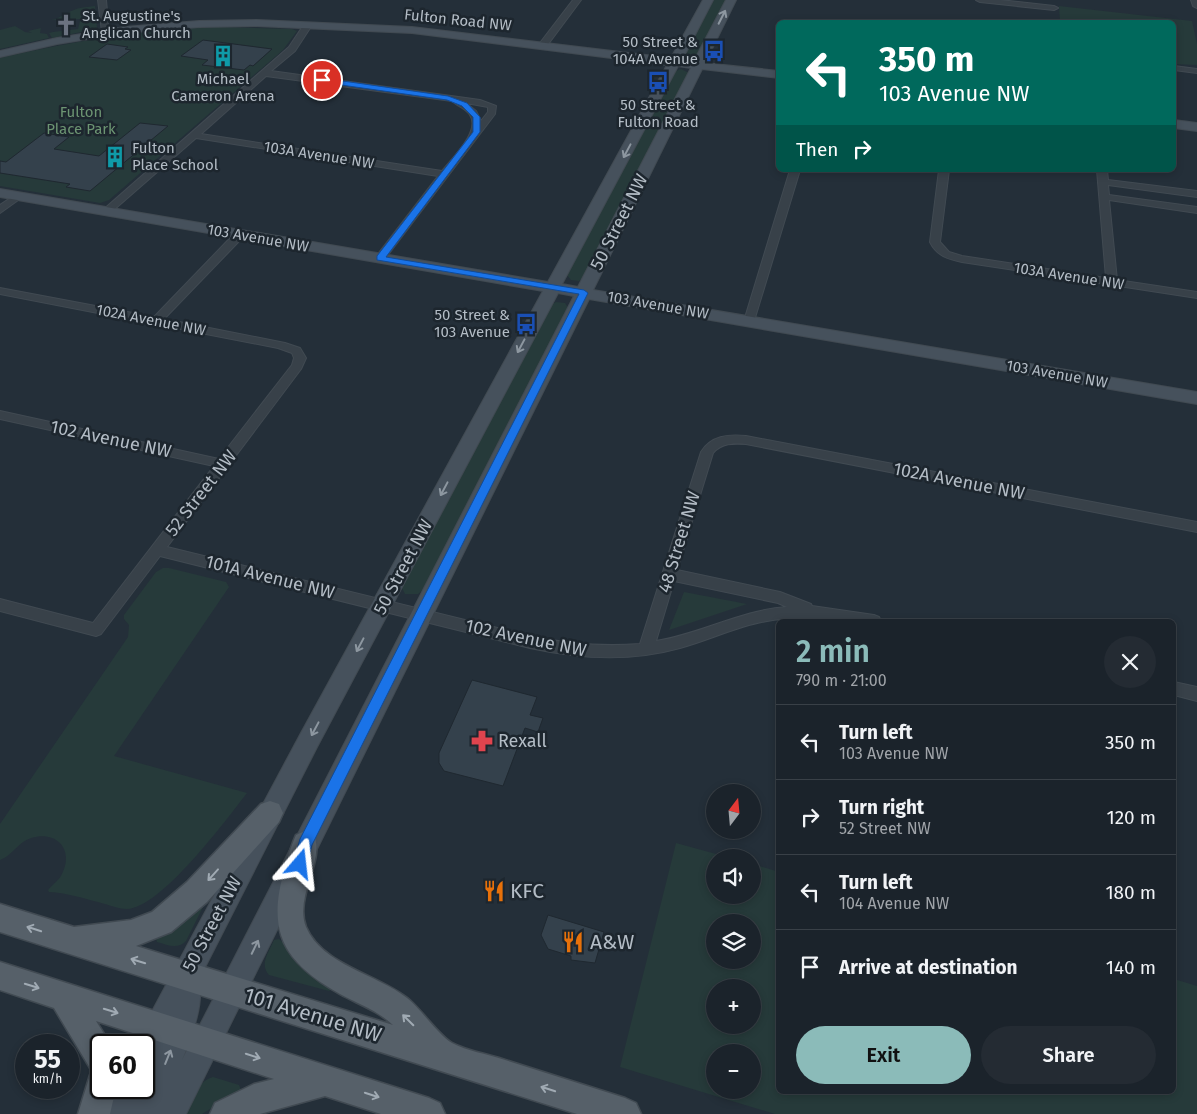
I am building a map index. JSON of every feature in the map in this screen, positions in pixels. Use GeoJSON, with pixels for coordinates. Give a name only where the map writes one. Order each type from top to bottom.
{"type":"FeatureCollection","features":[{"type":"Feature","properties":{"kind":"main road","name":"50 Street NW"},"geometry":{"type":"LineString","coordinates":[[185,976],[270,813],[708,0]]}},
{"type":"Feature","properties":{"kind":"main road","name":"50 Street NW"},"geometry":{"type":"LineString","coordinates":[[170,1114],[731,0]]}},
{"type":"Feature","properties":{"kind":"main road","name":"Fulton Road NW"},"geometry":{"type":"LineString","coordinates":[[0,54],[106,32],[199,24],[308,25],[412,30],[776,75]]}},
{"type":"Feature","properties":{"kind":"main road"},"geometry":{"type":"LineString","coordinates":[[1176,124],[1197,127]]}},
{"type":"Feature","properties":{"kind":"main road","name":"103 Avenue NW"},"geometry":{"type":"LineString","coordinates":[[0,193],[1197,398]]}},
{"type":"Feature","properties":{"kind":"main road"},"geometry":{"type":"LineString","coordinates":[[68,940],[131,934],[161,922],[197,892],[270,813]]}},
{"type":"Feature","properties":{"kind":"main road"},"geometry":{"type":"LineString","coordinates":[[305,844],[291,902],[291,924],[299,942],[311,956],[329,970],[392,1005],[442,1055]]}},
{"type":"Feature","properties":{"kind":"main road","name":"101 Avenue NW"},"geometry":{"type":"LineString","coordinates":[[0,918],[626,1114]]}},
{"type":"Feature","properties":{"kind":"main road"},"geometry":{"type":"LineString","coordinates":[[0,976],[207,1041],[429,1114]]}},
{"type":"Feature","properties":{"kind":"main road"},"geometry":{"type":"LineString","coordinates":[[155,1044],[168,1029],[184,1002],[185,976]]}},
{"type":"Feature","properties":{"kind":"main road"},"geometry":{"type":"LineString","coordinates":[[64,996],[90,1039]]}},
{"type":"Feature","properties":{"kind":"main road"},"geometry":{"type":"LineString","coordinates":[[142,1114],[165,1064],[168,1029]]}},
{"type":"Feature","properties":{"kind":"main road"},"geometry":{"type":"LineString","coordinates":[[226,1114],[254,1100],[326,1080]]}},
{"type":"Feature","properties":{"kind":"main road"},"geometry":{"type":"LineString","coordinates":[[94,1114],[98,1099]]}},
{"type":"Feature","properties":{"kind":"main road"},"geometry":{"type":"LineString","coordinates":[[113,1114],[121,1099]]}},
{"type":"Feature","properties":{"kind":"street"},"geometry":{"type":"LineString","coordinates":[[102,0],[106,32]]}},
{"type":"Feature","properties":{"kind":"street"},"geometry":{"type":"LineString","coordinates":[[543,45],[577,0]]}},
{"type":"Feature","properties":{"kind":"street"},"geometry":{"type":"LineString","coordinates":[[980,0],[1054,8]]}},
{"type":"Feature","properties":{"kind":"street"},"geometry":{"type":"LineString","coordinates":[[1196,0],[1197,6]]}},
{"type":"Feature","properties":{"kind":"street"},"geometry":{"type":"LineString","coordinates":[[106,212],[296,45],[308,25]]}},
{"type":"Feature","properties":{"kind":"street"},"geometry":{"type":"LineString","coordinates":[[1176,68],[1197,71]]}},
{"type":"Feature","properties":{"kind":"street"},"geometry":{"type":"LineString","coordinates":[[265,73],[480,102],[492,106],[492,112],[380,258]]}},
{"type":"Feature","properties":{"kind":"street"},"geometry":{"type":"LineString","coordinates":[[448,98],[464,104],[473,111],[478,122],[476,132]]}},
{"type":"Feature","properties":{"kind":"street","name":"103A Avenue NW"},"geometry":{"type":"LineString","coordinates":[[193,135],[444,174]]}},
{"type":"Feature","properties":{"kind":"street"},"geometry":{"type":"LineString","coordinates":[[749,321],[795,172]]}},
{"type":"Feature","properties":{"kind":"street"},"geometry":{"type":"LineString","coordinates":[[942,252],[936,246],[935,240],[944,172]]}},
{"type":"Feature","properties":{"kind":"street"},"geometry":{"type":"LineString","coordinates":[[1102,172],[1112,282]]}},
{"type":"Feature","properties":{"kind":"street"},"geometry":{"type":"LineString","coordinates":[[1103,182],[1197,194]]}},
{"type":"Feature","properties":{"kind":"street"},"geometry":{"type":"LineString","coordinates":[[0,210],[18,196]]}},
{"type":"Feature","properties":{"kind":"street"},"geometry":{"type":"LineString","coordinates":[[1105,197],[1197,210]]}},
{"type":"Feature","properties":{"kind":"street"},"geometry":{"type":"LineString","coordinates":[[156,321],[240,234]]}},
{"type":"Feature","properties":{"kind":"street","name":"103A Avenue NW"},"geometry":{"type":"LineString","coordinates":[[942,252],[962,259],[1197,295]]}},
{"type":"Feature","properties":{"kind":"street","name":"102A Avenue NW"},"geometry":{"type":"LineString","coordinates":[[0,291],[281,344],[299,354]]}},
{"type":"Feature","properties":{"kind":"street","name":"52 Street NW"},"geometry":{"type":"LineString","coordinates":[[0,605],[96,630],[298,366],[300,362],[299,354]]}},
{"type":"Feature","properties":{"kind":"street","name":"102 Avenue NW"},"geometry":{"type":"LineString","coordinates":[[0,415],[223,464]]}},
{"type":"Feature","properties":{"kind":"street","name":"102A Avenue NW"},"geometry":{"type":"LineString","coordinates":[[720,441],[746,440],[1197,527]]}},
{"type":"Feature","properties":{"kind":"street","name":"48 Street NW"},"geometry":{"type":"LineString","coordinates":[[646,649],[707,452],[711,446],[720,441]]}},
{"type":"Feature","properties":{"kind":"street","name":"101A Avenue NW"},"geometry":{"type":"LineString","coordinates":[[157,550],[382,604]]}},
{"type":"Feature","properties":{"kind":"street","name":"102 Avenue NW"},"geometry":{"type":"LineString","coordinates":[[669,574],[780,598],[816,612]]}},
{"type":"Feature","properties":{"kind":"street","name":"102 Avenue NW"},"geometry":{"type":"LineString","coordinates":[[382,604],[550,647],[574,651],[618,652],[646,649],[682,642],[760,616],[816,612],[861,619]]}},
{"type":"Feature","properties":{"kind":"street"},"geometry":{"type":"LineString","coordinates":[[1176,689],[1197,694]]}},
{"type":"Feature","properties":{"kind":"green space"},"geometry":{"type":"Polygon","coordinates":[[[714,0],[726,0],[698,56],[691,58],[685,55],[714,0]]]}},
{"type":"Feature","properties":{"kind":"green space"},"geometry":{"type":"Polygon","coordinates":[[[95,6],[96,29],[52,38],[49,33],[78,29],[80,21],[83,19],[51,20],[76,9],[95,6]]]}},
{"type":"Feature","properties":{"kind":"green space"},"geometry":{"type":"Polygon","coordinates":[[[1059,6],[1192,21],[1197,44],[1197,65],[1176,64],[1176,20],[1060,20],[1059,6]]]}},
{"type":"Feature","properties":{"kind":"green space"},"geometry":{"type":"Polygon","coordinates":[[[15,26],[25,32],[32,33],[28,31],[41,28],[40,33],[47,34],[49,38],[0,49],[0,30],[15,26]]]}},
{"type":"Feature","properties":{"kind":"green space","name":"Fulton Place Park"},"geometry":{"type":"Polygon","coordinates":[[[217,27],[292,29],[297,31],[283,50],[109,200],[100,203],[0,186],[0,58],[108,37],[217,27]]]}},
{"type":"Feature","properties":{"kind":"green space"},"geometry":{"type":"Polygon","coordinates":[[[681,69],[689,73],[583,278],[579,281],[571,280],[567,275],[676,71],[681,69]]]}},
{"type":"Feature","properties":{"kind":"green space"},"geometry":{"type":"Polygon","coordinates":[[[556,302],[565,303],[568,308],[424,589],[418,594],[405,594],[401,586],[551,305],[556,302]]]}},
{"type":"Feature","properties":{"kind":"green space"},"geometry":{"type":"Polygon","coordinates":[[[163,568],[226,582],[229,587],[114,756],[247,793],[192,861],[157,894],[141,905],[127,909],[70,895],[49,892],[48,890],[60,878],[65,867],[65,851],[61,845],[49,837],[31,838],[0,860],[0,824],[128,637],[129,625],[124,619],[124,615],[156,572],[163,568]]]}},
{"type":"Feature","properties":{"kind":"green space"},"geometry":{"type":"Polygon","coordinates":[[[684,592],[747,604],[669,630],[684,592]]]}},
{"type":"Feature","properties":{"kind":"green space"},"geometry":{"type":"Polygon","coordinates":[[[676,843],[706,851],[706,904],[761,904],[761,866],[776,871],[776,1094],[1176,1094],[1176,980],[1197,986],[1197,1114],[775,1114],[726,1099],[761,1099],[761,1044],[706,1044],[706,1093],[620,1067],[676,843]]]}},
{"type":"Feature","properties":{"kind":"green space"},"geometry":{"type":"Polygon","coordinates":[[[207,899],[183,944],[176,946],[157,942],[156,938],[207,899]]]}},
{"type":"Feature","properties":{"kind":"green space"},"geometry":{"type":"Polygon","coordinates":[[[279,939],[332,984],[332,989],[329,991],[269,975],[265,967],[266,958],[274,940],[279,939]]]}},
{"type":"Feature","properties":{"kind":"green space"},"geometry":{"type":"Polygon","coordinates":[[[213,1077],[239,1085],[241,1090],[202,1114],[186,1114],[199,1087],[203,1082],[213,1077]]]}},
{"type":"Feature","properties":{"kind":"building","name":"Michael Cameron Arena"},"geometry":{"type":"Polygon","coordinates":[[[203,40],[272,49],[253,66],[250,65],[244,70],[202,65],[208,60],[181,56],[203,40]]]}},
{"type":"Feature","properties":{"kind":"building"},"geometry":{"type":"Polygon","coordinates":[[[107,44],[128,47],[125,49],[131,50],[117,60],[89,57],[107,44]]]}},
{"type":"Feature","properties":{"kind":"building","name":"Fulton Place School"},"geometry":{"type":"Polygon","coordinates":[[[140,123],[168,126],[90,191],[66,187],[70,184],[0,173],[0,161],[6,162],[44,133],[69,137],[54,149],[99,156],[140,123]]]}},
{"type":"Feature","properties":{"kind":"building","name":"Rexall"},"geometry":{"type":"Polygon","coordinates":[[[472,680],[537,697],[530,715],[543,718],[538,732],[525,728],[503,786],[444,771],[439,763],[439,753],[472,680]]]}},
{"type":"Feature","properties":{"kind":"building","name":"A&W"},"geometry":{"type":"Polygon","coordinates":[[[548,915],[604,932],[595,963],[571,960],[571,956],[548,949],[541,935],[548,915]]]}},
{"type":"Feature","properties":{"kind":"place","name":"St. Augustine's Anglican Church"},"geometry":{"type":"Point","coordinates":[66,25]}},
{"type":"Feature","properties":{"kind":"place","name":"50 Street & 104A Avenue"},"geometry":{"type":"Point","coordinates":[714,51]}},
{"type":"Feature","properties":{"kind":"place","name":"Michael Cameron Arena"},"geometry":{"type":"Point","coordinates":[223,56]}},
{"type":"Feature","properties":{"kind":"place","name":"50 Street & Fulton Road"},"geometry":{"type":"Point","coordinates":[658,82]}},
{"type":"Feature","properties":{"kind":"place","name":"Fulton Place School"},"geometry":{"type":"Point","coordinates":[115,157]}},
{"type":"Feature","properties":{"kind":"place","name":"50 Street & 103 Avenue"},"geometry":{"type":"Point","coordinates":[526,324]}},
{"type":"Feature","properties":{"kind":"place","name":"Rexall"},"geometry":{"type":"Point","coordinates":[482,741]}},
{"type":"Feature","properties":{"kind":"place","name":"KFC"},"geometry":{"type":"Point","coordinates":[494,891]}},
{"type":"Feature","properties":{"kind":"place","name":"A&W"},"geometry":{"type":"Point","coordinates":[573,942]}},
{"type":"Feature","properties":{"kind":"route"},"geometry":{"type":"LineString","coordinates":[[300,864],[305,844],[584,293],[380,258],[476,132],[478,122],[473,111],[464,104],[448,98],[322,80]]}}]}
